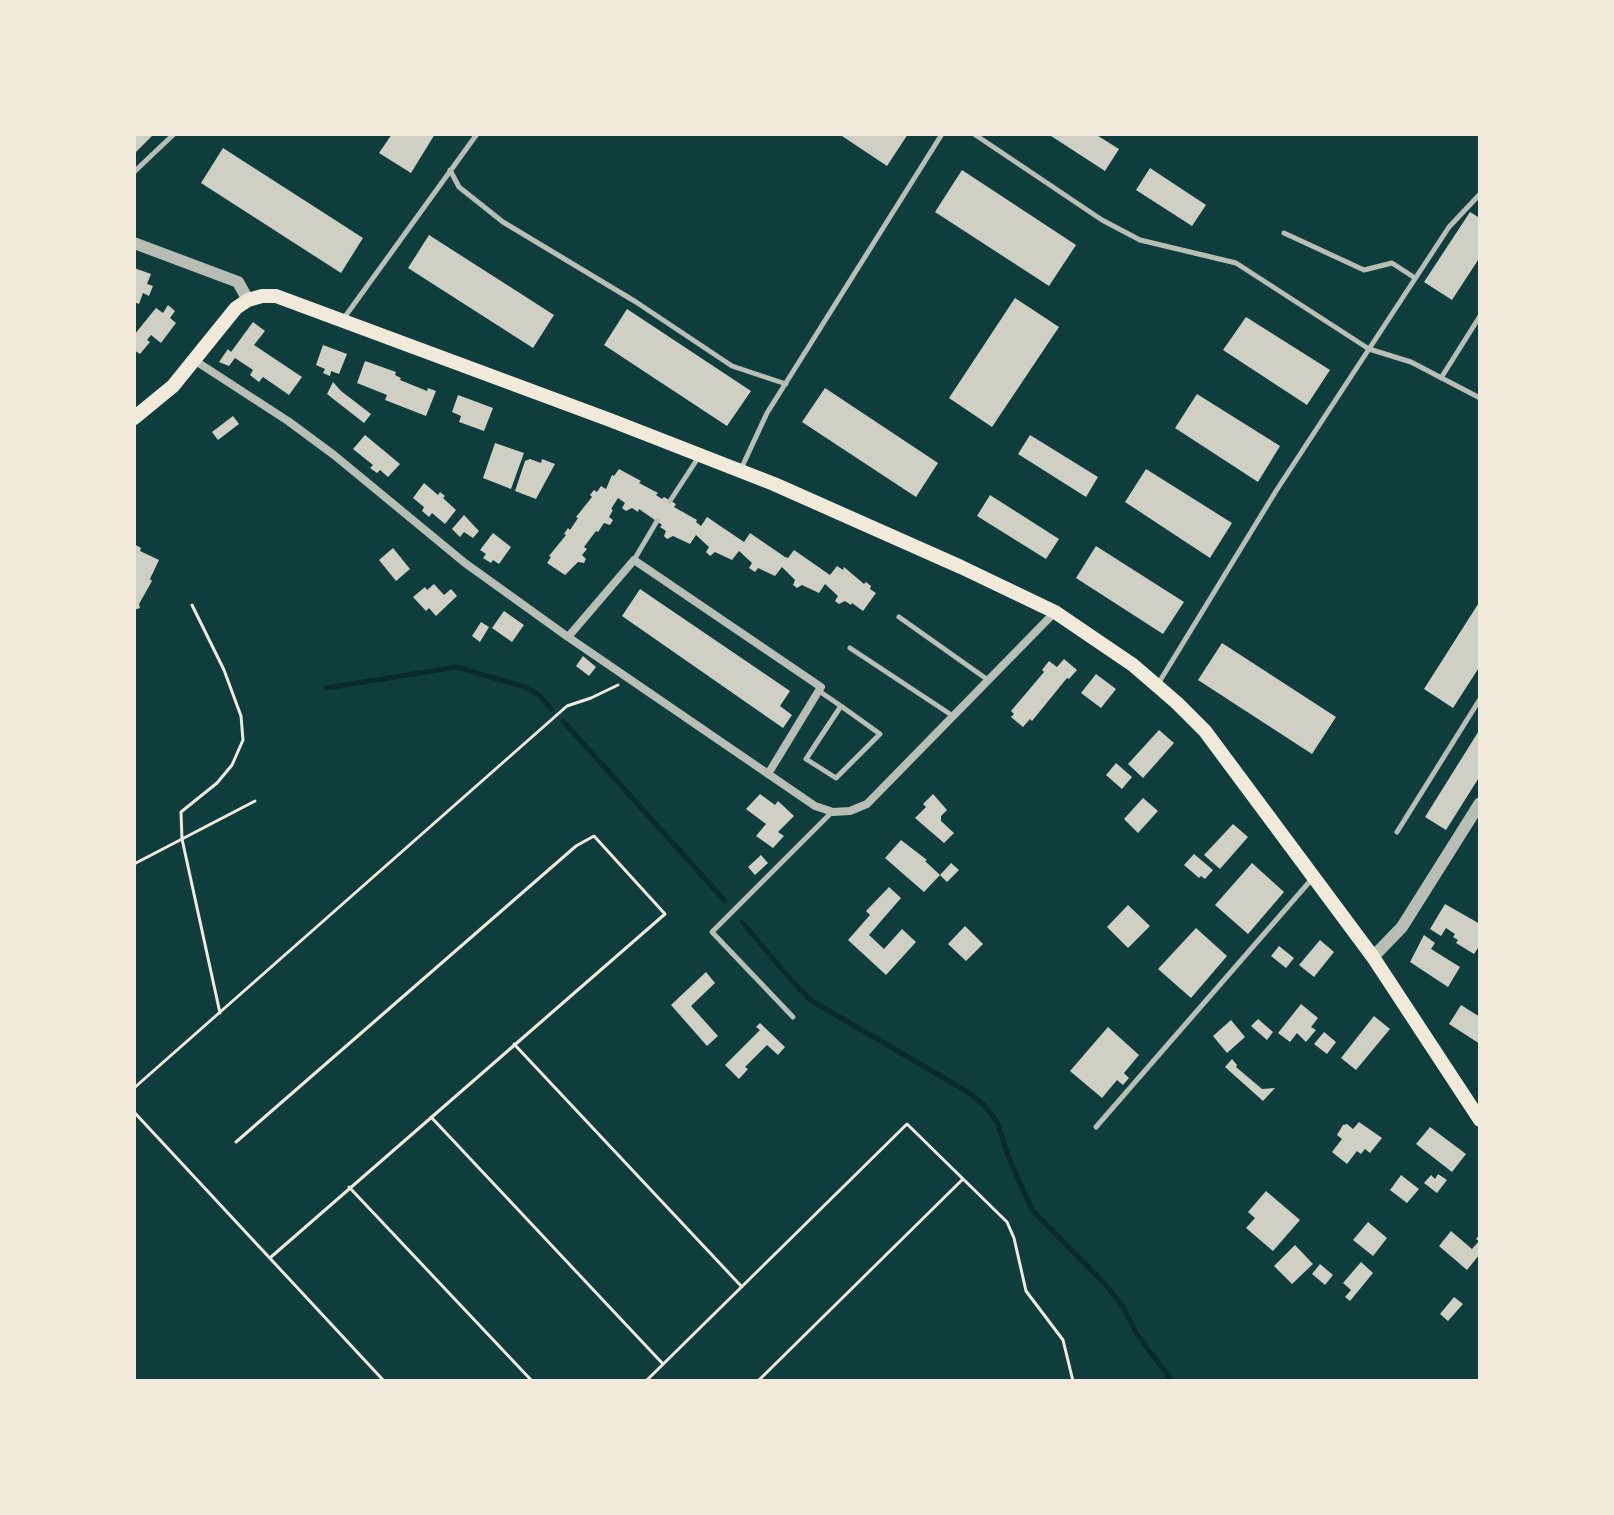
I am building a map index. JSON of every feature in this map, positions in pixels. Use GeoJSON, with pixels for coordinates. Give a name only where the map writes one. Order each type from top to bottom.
{"type":"FeatureCollection","features":[{"type":"Feature","properties":{"kind":"main road"},"geometry":{"type":"LineString","coordinates":[[134,418],[160,399],[226,319],[248,300],[276,296],[740,470],[837,511],[1055,612],[1109,647],[1158,685],[1205,731],[1373,957],[1480,1120]]}},
{"type":"Feature","properties":{"kind":"street"},"geometry":{"type":"LineString","coordinates":[[134,243],[238,282],[248,300]]}},
{"type":"Feature","properties":{"kind":"street"},"geometry":{"type":"LineString","coordinates":[[194,360],[334,455],[465,563],[568,637],[815,806],[833,812],[850,811],[867,804],[1055,612]]}},
{"type":"Feature","properties":{"kind":"street"},"geometry":{"type":"LineString","coordinates":[[568,637],[634,560],[821,687],[768,774]]}},
{"type":"Feature","properties":{"kind":"street"},"geometry":{"type":"LineString","coordinates":[[1373,957],[1402,927],[1480,803]]}},
{"type":"Feature","properties":{"kind":"lane"},"geometry":{"type":"LineString","coordinates":[[134,172],[174,134]]}},
{"type":"Feature","properties":{"kind":"lane"},"geometry":{"type":"LineString","coordinates":[[342,320],[477,134]]}},
{"type":"Feature","properties":{"kind":"lane"},"geometry":{"type":"LineString","coordinates":[[740,470],[767,413],[942,134]]}},
{"type":"Feature","properties":{"kind":"lane"},"geometry":{"type":"LineString","coordinates":[[974,134],[1102,220],[1140,240],[1236,263],[1369,349],[1411,362],[1480,398]]}},
{"type":"Feature","properties":{"kind":"lane"},"geometry":{"type":"LineString","coordinates":[[450,170],[459,187],[503,222],[636,302],[732,366],[786,384]]}},
{"type":"Feature","properties":{"kind":"lane"},"geometry":{"type":"LineString","coordinates":[[1158,685],[1276,491],[1415,278],[1449,227],[1480,194]]}},
{"type":"Feature","properties":{"kind":"lane"},"geometry":{"type":"LineString","coordinates":[[1284,233],[1364,270],[1392,263],[1415,278]]}},
{"type":"Feature","properties":{"kind":"lane"},"geometry":{"type":"LineString","coordinates":[[1441,378],[1480,316]]}},
{"type":"Feature","properties":{"kind":"lane"},"geometry":{"type":"LineString","coordinates":[[670,501],[700,455]]}},
{"type":"Feature","properties":{"kind":"lane"},"geometry":{"type":"LineString","coordinates":[[634,560],[657,521]]}},
{"type":"Feature","properties":{"kind":"lane"},"geometry":{"type":"LineString","coordinates":[[899,617],[989,681]]}},
{"type":"Feature","properties":{"kind":"lane"},"geometry":{"type":"LineString","coordinates":[[850,648],[954,716]]}},
{"type":"Feature","properties":{"kind":"lane"},"geometry":{"type":"LineString","coordinates":[[819,691],[841,706],[880,734],[836,778],[806,759],[841,706]]}},
{"type":"Feature","properties":{"kind":"lane"},"geometry":{"type":"LineString","coordinates":[[1397,832],[1480,699]]}},
{"type":"Feature","properties":{"kind":"lane"},"geometry":{"type":"LineString","coordinates":[[793,1017],[712,932],[833,812]]}},
{"type":"Feature","properties":{"kind":"lane"},"geometry":{"type":"LineString","coordinates":[[1096,1127],[1314,876]]}},
{"type":"Feature","properties":{"kind":"path"},"geometry":{"type":"LineString","coordinates":[[192,605],[224,670],[241,716],[243,740],[232,765],[217,783],[181,812],[182,839],[220,1013]]}},
{"type":"Feature","properties":{"kind":"path"},"geometry":{"type":"LineString","coordinates":[[134,1088],[567,706],[614,689],[627,677]]}},
{"type":"Feature","properties":{"kind":"path"},"geometry":{"type":"LineString","coordinates":[[134,864],[255,801]]}},
{"type":"Feature","properties":{"kind":"path"},"geometry":{"type":"LineString","coordinates":[[236,1142],[576,846],[594,836],[665,914],[271,1257]]}},
{"type":"Feature","properties":{"kind":"path"},"geometry":{"type":"LineString","coordinates":[[514,1044],[742,1287]]}},
{"type":"Feature","properties":{"kind":"path"},"geometry":{"type":"LineString","coordinates":[[134,1112],[384,1381]]}},
{"type":"Feature","properties":{"kind":"path"},"geometry":{"type":"LineString","coordinates":[[431,1117],[663,1364]]}},
{"type":"Feature","properties":{"kind":"path"},"geometry":{"type":"LineString","coordinates":[[646,1381],[907,1124],[1010,1228],[1026,1291],[1063,1340],[1073,1381]]}},
{"type":"Feature","properties":{"kind":"path"},"geometry":{"type":"LineString","coordinates":[[758,1381],[963,1179]]}},
{"type":"Feature","properties":{"kind":"path"},"geometry":{"type":"LineString","coordinates":[[349,1187],[532,1381]]}},
{"type":"Feature","properties":{"kind":"building"},"geometry":{"type":"Polygon","coordinates":[[[134,134],[154,134],[134,154],[134,134]]]}},
{"type":"Feature","properties":{"kind":"building"},"geometry":{"type":"Polygon","coordinates":[[[392,134],[435,134],[411,173],[379,153],[392,134]]]}},
{"type":"Feature","properties":{"kind":"building"},"geometry":{"type":"Polygon","coordinates":[[[839,134],[908,134],[887,166],[839,134]]]}},
{"type":"Feature","properties":{"kind":"building"},"geometry":{"type":"Polygon","coordinates":[[[1048,134],[1095,134],[1119,149],[1105,171],[1048,134]]]}},
{"type":"Feature","properties":{"kind":"building"},"geometry":{"type":"Polygon","coordinates":[[[223,148],[363,238],[341,273],[201,183],[223,148]]]}},
{"type":"Feature","properties":{"kind":"building"},"geometry":{"type":"Polygon","coordinates":[[[1150,168],[1206,205],[1192,226],[1136,190],[1150,168]]]}},
{"type":"Feature","properties":{"kind":"building"},"geometry":{"type":"Polygon","coordinates":[[[962,170],[1076,245],[1049,286],[935,212],[962,170]]]}},
{"type":"Feature","properties":{"kind":"building"},"geometry":{"type":"Polygon","coordinates":[[[1470,212],[1480,218],[1480,257],[1452,300],[1424,282],[1470,212]]]}},
{"type":"Feature","properties":{"kind":"building"},"geometry":{"type":"Polygon","coordinates":[[[429,235],[554,315],[533,348],[408,268],[429,235]]]}},
{"type":"Feature","properties":{"kind":"building"},"geometry":{"type":"Polygon","coordinates":[[[134,268],[151,274],[147,284],[153,286],[149,296],[143,293],[139,304],[134,302],[134,268]]]}},
{"type":"Feature","properties":{"kind":"building"},"geometry":{"type":"Polygon","coordinates":[[[1015,298],[1059,327],[992,427],[949,398],[1015,298]]]}},
{"type":"Feature","properties":{"kind":"building"},"geometry":{"type":"Polygon","coordinates":[[[168,305],[175,311],[170,318],[176,323],[161,343],[151,335],[147,340],[150,342],[140,354],[134,350],[134,335],[156,308],[163,313],[168,305]]]}},
{"type":"Feature","properties":{"kind":"building"},"geometry":{"type":"Polygon","coordinates":[[[627,309],[751,391],[727,426],[604,345],[627,309]]]}},
{"type":"Feature","properties":{"kind":"building"},"geometry":{"type":"Polygon","coordinates":[[[1246,317],[1330,370],[1307,405],[1223,350],[1246,317]]]}},
{"type":"Feature","properties":{"kind":"building"},"geometry":{"type":"Polygon","coordinates":[[[253,322],[265,331],[254,345],[302,377],[289,395],[263,377],[259,382],[250,375],[253,370],[235,358],[229,366],[219,362],[228,349],[231,352],[253,322]]]}},
{"type":"Feature","properties":{"kind":"building"},"geometry":{"type":"Polygon","coordinates":[[[323,345],[347,354],[339,374],[331,371],[330,376],[323,373],[325,369],[316,365],[323,345]]]}},
{"type":"Feature","properties":{"kind":"building"},"geometry":{"type":"Polygon","coordinates":[[[365,361],[396,372],[400,380],[427,391],[428,388],[436,391],[426,416],[385,400],[387,395],[357,383],[365,361]]]}},
{"type":"Feature","properties":{"kind":"building"},"geometry":{"type":"Polygon","coordinates":[[[333,382],[371,414],[364,423],[327,394],[333,382]]]}},
{"type":"Feature","properties":{"kind":"building"},"geometry":{"type":"Polygon","coordinates":[[[825,388],[938,463],[916,497],[802,422],[825,388]]]}},
{"type":"Feature","properties":{"kind":"building"},"geometry":{"type":"Polygon","coordinates":[[[1197,394],[1280,446],[1258,482],[1175,428],[1197,394]]]}},
{"type":"Feature","properties":{"kind":"building"},"geometry":{"type":"Polygon","coordinates":[[[458,395],[493,408],[484,431],[459,422],[461,416],[452,412],[458,395]]]}},
{"type":"Feature","properties":{"kind":"building"},"geometry":{"type":"Polygon","coordinates":[[[233,416],[239,424],[218,440],[212,432],[233,416]]]}},
{"type":"Feature","properties":{"kind":"building"},"geometry":{"type":"Polygon","coordinates":[[[365,435],[400,464],[388,477],[380,470],[377,473],[370,468],[373,465],[353,449],[365,435]]]}},
{"type":"Feature","properties":{"kind":"building"},"geometry":{"type":"Polygon","coordinates":[[[1030,435],[1098,477],[1086,497],[1018,454],[1030,435]]]}},
{"type":"Feature","properties":{"kind":"building"},"geometry":{"type":"Polygon","coordinates":[[[495,443],[524,453],[511,489],[483,478],[495,443]]]}},
{"type":"Feature","properties":{"kind":"building"},"geometry":{"type":"Polygon","coordinates":[[[530,459],[555,464],[536,499],[515,491],[525,461],[530,459]]]}},
{"type":"Feature","properties":{"kind":"building"},"geometry":{"type":"Polygon","coordinates":[[[619,469],[641,481],[639,483],[658,493],[656,495],[662,499],[664,497],[676,504],[674,507],[697,520],[701,526],[707,517],[744,542],[750,533],[785,557],[788,558],[794,550],[830,575],[837,566],[843,570],[844,567],[876,593],[863,611],[852,603],[845,601],[839,604],[835,601],[838,596],[825,584],[819,593],[802,585],[797,588],[793,585],[795,580],[782,567],[775,576],[758,568],[755,572],[749,568],[752,563],[739,551],[732,560],[715,552],[710,556],[706,552],[709,547],[696,535],[690,544],[673,536],[667,539],[664,536],[666,531],[660,527],[662,525],[639,509],[638,512],[632,508],[626,511],[622,508],[625,503],[618,498],[611,509],[609,517],[613,520],[610,525],[604,523],[584,547],[587,549],[582,555],[586,559],[584,563],[578,562],[565,575],[547,563],[549,556],[568,528],[570,530],[594,490],[597,492],[601,486],[606,489],[612,475],[619,469]]]}},
{"type":"Feature","properties":{"kind":"building"},"geometry":{"type":"Polygon","coordinates":[[[1146,469],[1232,523],[1210,558],[1125,502],[1146,469]]]}},
{"type":"Feature","properties":{"kind":"building"},"geometry":{"type":"Polygon","coordinates":[[[424,483],[438,495],[440,492],[445,496],[443,498],[456,510],[445,524],[432,513],[429,517],[422,511],[424,507],[413,498],[424,483]]]}},
{"type":"Feature","properties":{"kind":"building"},"geometry":{"type":"Polygon","coordinates":[[[990,495],[1059,539],[1046,559],[977,516],[990,495]]]}},
{"type":"Feature","properties":{"kind":"building"},"geometry":{"type":"Polygon","coordinates":[[[464,515],[479,531],[473,538],[464,532],[460,537],[452,529],[464,515]]]}},
{"type":"Feature","properties":{"kind":"building"},"geometry":{"type":"Polygon","coordinates":[[[493,533],[511,547],[499,564],[483,558],[486,554],[480,550],[493,533]]]}},
{"type":"Feature","properties":{"kind":"building"},"geometry":{"type":"Polygon","coordinates":[[[134,544],[141,548],[140,551],[159,560],[139,604],[140,608],[134,610],[134,544]]]}},
{"type":"Feature","properties":{"kind":"building"},"geometry":{"type":"Polygon","coordinates":[[[1096,546],[1184,602],[1163,634],[1076,578],[1096,546]]]}},
{"type":"Feature","properties":{"kind":"building"},"geometry":{"type":"Polygon","coordinates":[[[393,548],[410,569],[396,581],[379,560],[393,548]]]}},
{"type":"Feature","properties":{"kind":"building"},"geometry":{"type":"Polygon","coordinates":[[[434,584],[444,595],[451,589],[457,596],[436,616],[429,608],[426,611],[413,597],[434,584]]]}},
{"type":"Feature","properties":{"kind":"building"},"geometry":{"type":"Polygon","coordinates":[[[640,589],[790,691],[780,706],[792,715],[783,728],[622,616],[640,589]]]}},
{"type":"Feature","properties":{"kind":"building"},"geometry":{"type":"Polygon","coordinates":[[[1480,601],[1480,666],[1453,708],[1424,689],[1480,601]]]}},
{"type":"Feature","properties":{"kind":"building"},"geometry":{"type":"Polygon","coordinates":[[[504,611],[524,625],[512,642],[492,628],[504,611]]]}},
{"type":"Feature","properties":{"kind":"building"},"geometry":{"type":"Polygon","coordinates":[[[481,622],[489,627],[480,642],[472,636],[481,622]]]}},
{"type":"Feature","properties":{"kind":"building"},"geometry":{"type":"Polygon","coordinates":[[[1222,643],[1336,717],[1312,754],[1198,680],[1222,643]]]}},
{"type":"Feature","properties":{"kind":"building"},"geometry":{"type":"Polygon","coordinates":[[[583,656],[596,667],[589,676],[576,666],[583,656]]]}},
{"type":"Feature","properties":{"kind":"building"},"geometry":{"type":"Polygon","coordinates":[[[1064,659],[1077,670],[1032,721],[1030,719],[1023,727],[1011,717],[1014,714],[1011,711],[1044,672],[1042,670],[1049,661],[1057,667],[1064,659]]]}},
{"type":"Feature","properties":{"kind":"building"},"geometry":{"type":"Polygon","coordinates":[[[1096,674],[1116,689],[1101,708],[1081,693],[1096,674]]]}},
{"type":"Feature","properties":{"kind":"building"},"geometry":{"type":"Polygon","coordinates":[[[1480,729],[1480,776],[1446,830],[1425,817],[1480,729]]]}},
{"type":"Feature","properties":{"kind":"building"},"geometry":{"type":"Polygon","coordinates":[[[1159,730],[1174,743],[1143,778],[1128,764],[1159,730]]]}},
{"type":"Feature","properties":{"kind":"building"},"geometry":{"type":"Polygon","coordinates":[[[1116,763],[1132,777],[1122,789],[1106,775],[1116,763]]]}},
{"type":"Feature","properties":{"kind":"building"},"geometry":{"type":"Polygon","coordinates":[[[760,794],[775,805],[778,801],[794,816],[778,832],[784,836],[773,848],[756,836],[766,824],[746,809],[760,794]]]}},
{"type":"Feature","properties":{"kind":"building"},"geometry":{"type":"Polygon","coordinates":[[[933,794],[947,810],[941,821],[954,833],[944,843],[915,818],[933,794]]]}},
{"type":"Feature","properties":{"kind":"building"},"geometry":{"type":"Polygon","coordinates":[[[1143,798],[1158,811],[1138,833],[1124,819],[1143,798]]]}},
{"type":"Feature","properties":{"kind":"building"},"geometry":{"type":"Polygon","coordinates":[[[1233,824],[1248,837],[1220,869],[1204,855],[1233,824]]]}},
{"type":"Feature","properties":{"kind":"building"},"geometry":{"type":"Polygon","coordinates":[[[901,840],[927,860],[940,875],[924,892],[885,858],[901,840]]]}},
{"type":"Feature","properties":{"kind":"building"},"geometry":{"type":"Polygon","coordinates":[[[1194,854],[1213,870],[1205,879],[1199,878],[1184,865],[1194,854]]]}},
{"type":"Feature","properties":{"kind":"building"},"geometry":{"type":"Polygon","coordinates":[[[761,855],[768,863],[755,875],[748,867],[761,855]]]}},
{"type":"Feature","properties":{"kind":"building"},"geometry":{"type":"Polygon","coordinates":[[[951,863],[959,870],[947,882],[940,875],[951,863]]]}},
{"type":"Feature","properties":{"kind":"building"},"geometry":{"type":"Polygon","coordinates":[[[1252,863],[1284,892],[1248,934],[1215,905],[1252,863]]]}},
{"type":"Feature","properties":{"kind":"building"},"geometry":{"type":"Polygon","coordinates":[[[889,887],[901,898],[869,935],[884,949],[902,929],[916,942],[886,975],[848,940],[870,915],[866,911],[889,887]]]}},
{"type":"Feature","properties":{"kind":"building"},"geometry":{"type":"Polygon","coordinates":[[[1445,904],[1480,924],[1480,945],[1474,954],[1456,943],[1455,934],[1446,928],[1441,936],[1430,929],[1445,904]]]}},
{"type":"Feature","properties":{"kind":"building"},"geometry":{"type":"Polygon","coordinates":[[[1128,905],[1150,926],[1128,948],[1107,927],[1128,905]]]}},
{"type":"Feature","properties":{"kind":"building"},"geometry":{"type":"Polygon","coordinates":[[[965,926],[983,944],[966,961],[948,944],[965,926]]]}},
{"type":"Feature","properties":{"kind":"building"},"geometry":{"type":"Polygon","coordinates":[[[1196,928],[1227,956],[1191,998],[1158,969],[1196,928]]]}},
{"type":"Feature","properties":{"kind":"building"},"geometry":{"type":"Polygon","coordinates":[[[1424,935],[1435,943],[1431,949],[1460,967],[1448,987],[1410,962],[1424,935]]]}},
{"type":"Feature","properties":{"kind":"building"},"geometry":{"type":"Polygon","coordinates":[[[1320,940],[1334,952],[1314,977],[1299,965],[1320,940]]]}},
{"type":"Feature","properties":{"kind":"building"},"geometry":{"type":"Polygon","coordinates":[[[1279,946],[1294,958],[1286,968],[1271,956],[1279,946]]]}},
{"type":"Feature","properties":{"kind":"building"},"geometry":{"type":"Polygon","coordinates":[[[706,972],[715,983],[691,1006],[718,1036],[707,1046],[671,1005],[706,972]]]}},
{"type":"Feature","properties":{"kind":"building"},"geometry":{"type":"Polygon","coordinates":[[[1301,1004],[1318,1018],[1311,1027],[1316,1030],[1306,1042],[1297,1033],[1290,1042],[1278,1033],[1301,1004]]]}},
{"type":"Feature","properties":{"kind":"building"},"geometry":{"type":"Polygon","coordinates":[[[1461,1005],[1480,1017],[1480,1044],[1449,1024],[1461,1005]]]}},
{"type":"Feature","properties":{"kind":"building"},"geometry":{"type":"Polygon","coordinates":[[[1374,1016],[1390,1029],[1356,1070],[1341,1058],[1374,1016]]]}},
{"type":"Feature","properties":{"kind":"building"},"geometry":{"type":"Polygon","coordinates":[[[1258,1019],[1273,1032],[1267,1040],[1251,1026],[1258,1019]]]}},
{"type":"Feature","properties":{"kind":"building"},"geometry":{"type":"Polygon","coordinates":[[[1231,1020],[1245,1037],[1227,1053],[1213,1036],[1231,1020]]]}},
{"type":"Feature","properties":{"kind":"building"},"geometry":{"type":"Polygon","coordinates":[[[760,1023],[785,1047],[778,1055],[767,1045],[745,1067],[748,1069],[739,1079],[725,1065],[760,1030],[756,1027],[760,1023]]]}},
{"type":"Feature","properties":{"kind":"building"},"geometry":{"type":"Polygon","coordinates":[[[1108,1027],[1139,1055],[1124,1073],[1129,1078],[1123,1085],[1117,1080],[1102,1098],[1070,1071],[1108,1027]]]}},
{"type":"Feature","properties":{"kind":"building"},"geometry":{"type":"Polygon","coordinates":[[[1324,1032],[1336,1042],[1327,1054],[1314,1044],[1324,1032]]]}},
{"type":"Feature","properties":{"kind":"building"},"geometry":{"type":"Polygon","coordinates":[[[1232,1059],[1236,1067],[1262,1089],[1275,1088],[1263,1101],[1225,1067],[1232,1059]]]}},
{"type":"Feature","properties":{"kind":"building"},"geometry":{"type":"Polygon","coordinates":[[[1359,1122],[1382,1138],[1370,1153],[1365,1149],[1361,1154],[1357,1151],[1347,1164],[1332,1152],[1342,1139],[1337,1135],[1343,1125],[1347,1124],[1353,1129],[1359,1122]]]}},
{"type":"Feature","properties":{"kind":"building"},"geometry":{"type":"Polygon","coordinates":[[[1430,1127],[1466,1154],[1452,1172],[1416,1144],[1430,1127]]]}},
{"type":"Feature","properties":{"kind":"building"},"geometry":{"type":"Polygon","coordinates":[[[1438,1174],[1447,1180],[1437,1193],[1424,1183],[1431,1175],[1435,1179],[1438,1174]]]}},
{"type":"Feature","properties":{"kind":"building"},"geometry":{"type":"Polygon","coordinates":[[[1401,1175],[1419,1189],[1407,1203],[1390,1190],[1401,1175]]]}},
{"type":"Feature","properties":{"kind":"building"},"geometry":{"type":"Polygon","coordinates":[[[1266,1191],[1300,1220],[1273,1251],[1246,1228],[1255,1218],[1248,1212],[1266,1191]]]}},
{"type":"Feature","properties":{"kind":"building"},"geometry":{"type":"Polygon","coordinates":[[[1368,1222],[1387,1238],[1373,1256],[1353,1240],[1368,1222]]]}},
{"type":"Feature","properties":{"kind":"building"},"geometry":{"type":"Polygon","coordinates":[[[1451,1231],[1472,1249],[1479,1241],[1476,1239],[1480,1234],[1480,1254],[1467,1270],[1439,1246],[1451,1231]]]}},
{"type":"Feature","properties":{"kind":"building"},"geometry":{"type":"Polygon","coordinates":[[[1295,1245],[1313,1264],[1292,1284],[1274,1266],[1295,1245]]]}},
{"type":"Feature","properties":{"kind":"building"},"geometry":{"type":"Polygon","coordinates":[[[1361,1262],[1373,1273],[1350,1301],[1345,1297],[1351,1290],[1343,1283],[1361,1262]]]}},
{"type":"Feature","properties":{"kind":"building"},"geometry":{"type":"Polygon","coordinates":[[[1320,1264],[1333,1275],[1325,1285],[1312,1274],[1320,1264]]]}},
{"type":"Feature","properties":{"kind":"building"},"geometry":{"type":"Polygon","coordinates":[[[1454,1297],[1463,1304],[1448,1321],[1440,1314],[1454,1297]]]}},
{"type":"Feature","properties":{"kind":"waterway"},"geometry":{"type":"LineString","coordinates":[[326,688],[457,667],[525,687],[539,695],[551,709]]}},
{"type":"Feature","properties":{"kind":"waterway"},"geometry":{"type":"LineString","coordinates":[[563,721],[725,901]]}},
{"type":"Feature","properties":{"kind":"waterway"},"geometry":{"type":"LineString","coordinates":[[742,922],[812,1001],[968,1092],[985,1106],[997,1122],[1032,1210],[1104,1283],[1172,1381]]}}]}
